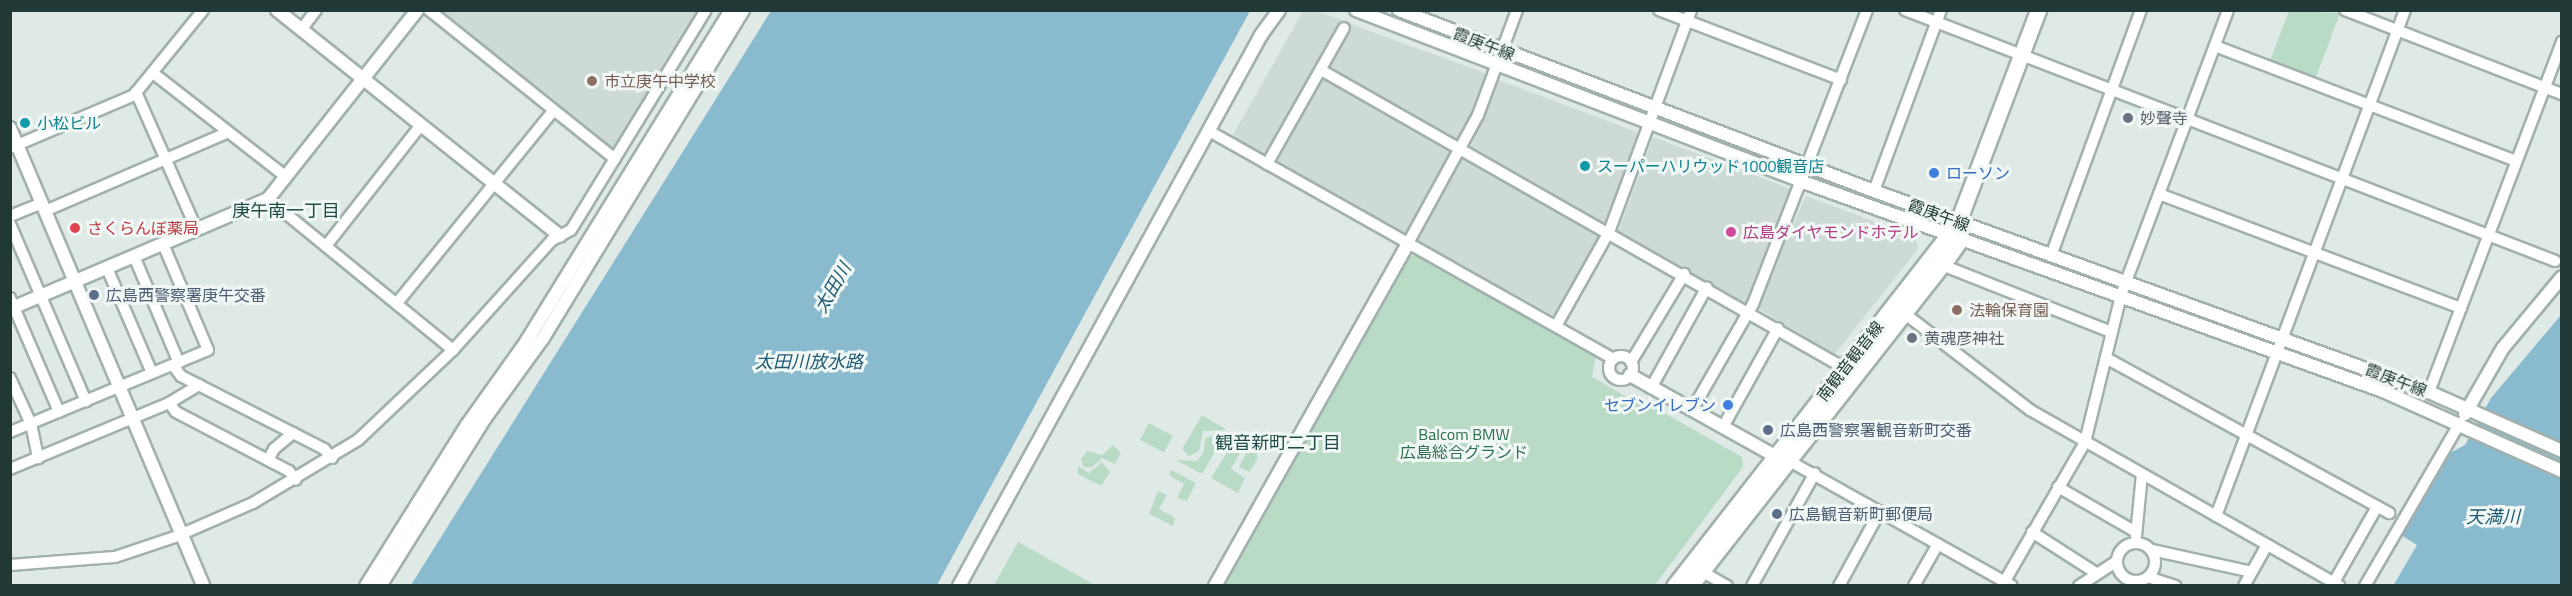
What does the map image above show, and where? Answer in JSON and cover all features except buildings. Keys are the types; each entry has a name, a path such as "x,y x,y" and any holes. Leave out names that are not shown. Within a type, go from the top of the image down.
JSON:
{"main road":[{"path":"1954,236 2038,10"},
{"name":"南観音観音線","path":"1781,458 1942,266 1954,236"},
{"name":"南観音観音線","path":"1674,585 1696,568 1846,369 1954,236"},
{"name":"南観音観音線","path":"1690,585 1696,568"}],"street":[{"path":"14,147 136,92 203,10"},
{"path":"277,10 560,236"},
{"path":"301,30 316,10"},
{"path":"59,412 12,305 41,296 268,199 417,10"},
{"path":"429,10 615,159"},
{"path":"10,565 115,556 182,535 296,480 358,440 453,350 552,240 571,230 706,10"},
{"path":"718,32 726,10"},
{"path":"366,585 466,425 526,342 731,10"},
{"path":"380,585 485,418 543,338 743,10"},
{"path":"959,585 1209,130 1279,10"},
{"path":"1356,10 1803,182 2277,351 2460,423 2562,471"},
{"name":"霞庚午線","path":"1400,10 1502,51 1874,191 2052,253 2430,392 2562,451"},
{"path":"1215,585 1461,148 1497,66 1517,10"},
{"path":"1659,10 1689,16 1841,80"},
{"path":"1692,410 1750,311 1810,166 1866,10"},
{"path":"1905,10 2555,261"},
{"path":"1874,191 1941,10"},
{"path":"2052,253 2141,10"},
{"path":"1630,375 1723,428 1815,473 2006,584 2032,532 2085,442 2121,295 2228,10"},
{"path":"2345,10 2562,94"},
{"path":"2216,516 2344,179 2405,10"},
{"path":"1556,326 1609,232 1689,16"},
{"path":"1267,164 1344,28"},
{"path":"2430,392 2562,41"},
{"path":"2215,46 2516,161"},
{"path":"1321,70 1750,311 1846,369"},
{"path":"153,73 286,177"},
{"path":"136,92 168,159 197,230"},
{"path":"397,303 554,111"},
{"path":"326,246 422,125"},
{"path":"10,128 14,147 75,281 202,584"},
{"path":"1209,130 1613,359 1623,356 1631,362"},
{"path":"10,216 43,207 168,159 228,132"},
{"path":"2159,194 2461,309"},
{"path":"268,199 453,350"},
{"path":"10,224 86,401"},
{"path":"10,432 208,350 163,244"},
{"path":"134,256 181,376 324,449 332,458"},
{"path":"1942,266 2111,332"},
{"path":"107,268 152,373"},
{"path":"1630,375 1631,362 1684,274"},
{"path":"2365,585 2503,348 2562,277"},
{"path":"1651,388 1707,287"},
{"path":"1904,313 2030,410 2333,583 2377,507"},
{"path":"1723,428 1779,328"},
{"path":"2106,358 2389,513"},
{"path":"1613,359 1609,368 1613,376 1622,379 1630,375"},
{"path":"10,378 31,424 38,458"},
{"path":"10,469 170,403 200,386"},
{"path":"170,403 176,411 289,471 296,480"},
{"path":"268,460 274,449 293,433"},
{"path":"1752,585 1815,473"},
{"path":"2079,585 2117,561 2122,548 2136,537 2142,474"},
{"path":"2058,487 2136,537 2152,550 2252,572"},
{"path":"1839,585 1880,511"},
{"path":"2032,532 2096,573"},
{"path":"1914,585 1938,544"},
{"path":"2244,585 2267,545"},
{"path":"2144,581 2155,566 2152,550"},
{"path":"2355,585 2379,560"},
{"path":"2117,561 2125,578 2176,585"},
{"path":"1696,568 1727,585"}],"shaded area":[{"name":"市立庚午中学校","path":"440,11 701,11 614,152"},
{"path":"1303,11 1316,11 1345,21 1270,155 1265,156 1232,137"},
{"path":"1350,24 1485,73 1488,77 1475,113 1462,139 1456,140 1328,70 1327,65"},
{"path":"1325,75 1453,149 1406,232 1401,233 1276,164"},
{"path":"1499,80 1637,132 1640,136 1610,223 1605,225 1470,149"},
{"path":"1653,137 1793,190 1750,303 1746,305 1618,232"},
{"path":"1467,156 1603,235 1557,317 1416,242 1462,157"},
{"path":"1806,196 1915,237 1918,249 1834,355 1756,307"}],"green space":[{"path":"2289,11 2340,13 2315,80 2269,63"},
{"name":"Balcom BMW 広島総合グランド","path":"1416,255 1596,354 1592,377 1627,397 1634,396 1742,457 1743,467 1655,585 1223,586 1407,257"},
{"path":"1202,415 1227,430 1203,431 1199,451 1189,456 1182,449"},
{"path":"1149,423 1173,436 1164,452 1140,440"},
{"path":"1215,434 1221,441 1202,474 1176,460 1197,461 1204,452 1205,439"},
{"path":"1239,434 1257,449 1257,460 1249,472 1239,467 1248,449 1234,440"},
{"path":"1113,445 1121,453 1115,464 1102,458 1092,467 1084,467 1081,459 1087,451 1102,455"},
{"path":"1231,446 1240,453 1231,469 1245,478 1238,493 1211,478"},
{"path":"1102,462 1110,472 1101,486 1078,474 1078,466 1089,473"},
{"path":"1171,470 1196,483 1187,501 1177,498 1184,484 1169,475"},
{"path":"1158,491 1167,495 1159,509 1175,518 1173,526 1149,514"},
{"path":"1018,542 1095,585 994,585"}],"water":[{"name":"太田川放水路","path":"771,11 1250,11 937,585 411,585"},
{"name":"天満川","path":"2561,315 2561,585 2393,586 2417,545 2401,535 2450,453 2465,445 2491,398"}],"place":[{"name":"市立庚午中学校","path":"592,81"},
{"name":"妙聲寺","path":"2128,118"},
{"name":"小松ビル","path":"25,123"},
{"name":"スーパーハリウッド1000観音店","path":"1585,166"},
{"name":"ローソン","path":"1934,173"},
{"name":"さくらんぼ薬局","path":"75,228"},
{"name":"広島ダイヤモンドホテル","path":"1731,232"},
{"name":"広島西警察署庚午交番","path":"94,295"},
{"name":"法輪保育園","path":"1957,310"},
{"name":"黄魂彦神社","path":"1912,338"},
{"name":"セブンイレブン","path":"1728,405"},
{"name":"広島西警察署観音新町交番","path":"1768,430"},
{"name":"広島観音新町郵便局","path":"1777,514"}],"district":[{"name":"庚午南一丁目","path":"286,211"},
{"name":"観音新町二丁目","path":"1278,443"}],"water label":[{"name":"太田川","path":"833,288"}]}
